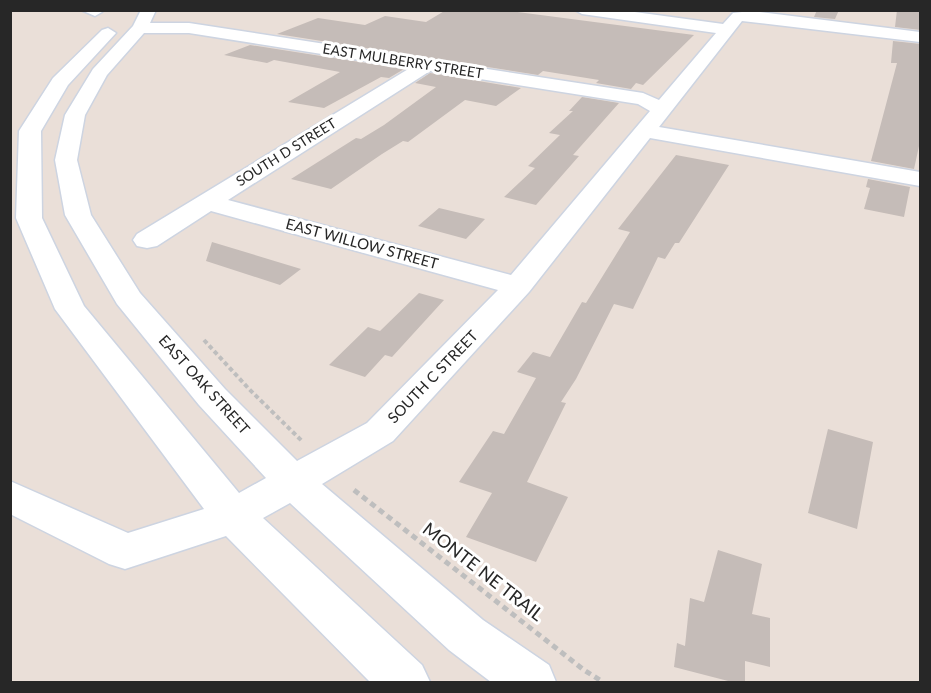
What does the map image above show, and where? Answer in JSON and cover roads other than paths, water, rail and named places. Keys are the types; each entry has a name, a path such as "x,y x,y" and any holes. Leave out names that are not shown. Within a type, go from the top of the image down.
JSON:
{"street":[{"path":"582,10 725,29"},
{"path":"781,15 921,37"},
{"name":"SOUTH C STREET","path":"10,496 125,551 178,536 233,516 380,432 518,286 725,29 738,16 781,15"},
{"path":"140,16 60,81 20,132 30,218 70,309 233,516 404,682"},
{"name":"EAST MULBERRY STREET","path":"140,16 189,28 643,99 653,121 921,179"},
{"name":"EAST OAK STREET","path":"140,16 99,73 75,115 66,160 78,215 128,298 212,397 293,482 466,635 531,682"},
{"name":"SOUTH D STREET","path":"147,240 427,65"},
{"name":"EAST WILLOW STREET","path":"205,202 518,286"}]}
